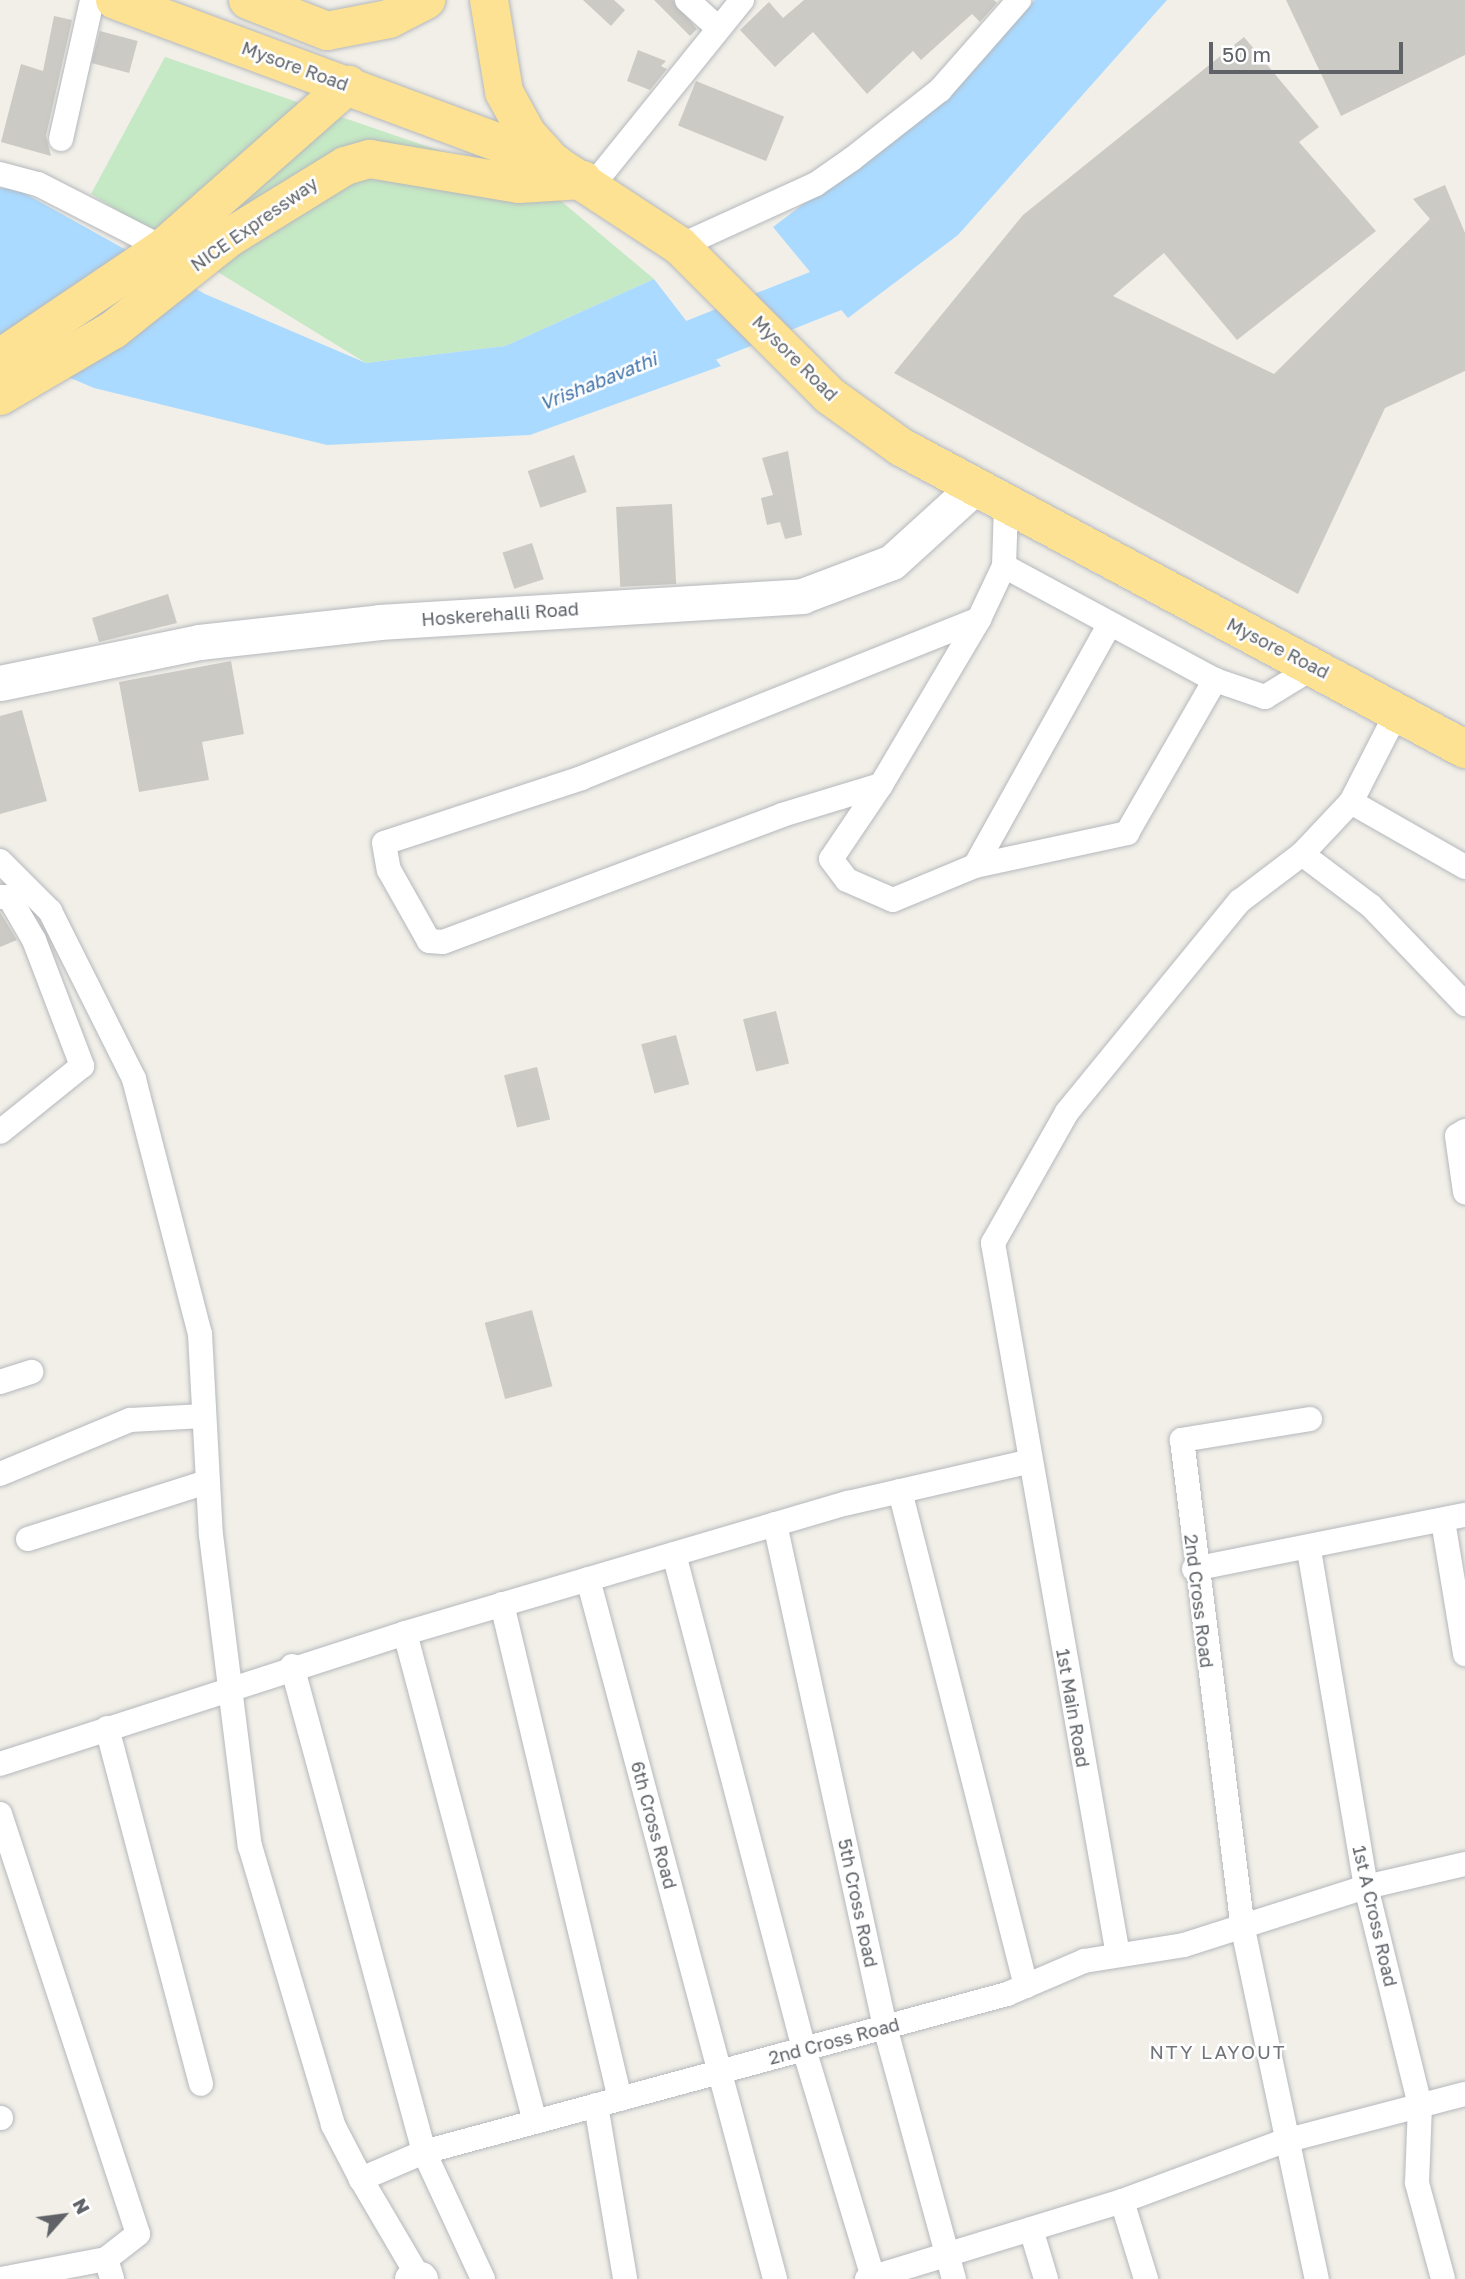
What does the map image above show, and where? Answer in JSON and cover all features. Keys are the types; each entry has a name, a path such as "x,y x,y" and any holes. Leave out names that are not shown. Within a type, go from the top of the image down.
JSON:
{"highway":[{"name":"Mysore Road","path":"115,0 348,85 576,177 680,246 823,388 971,490 1006,505 1398,710 1465,749"},
{"path":"248,0 327,31 389,19 426,0"},
{"path":"489,0 503,92 527,134 576,177"},
{"name":"NICE Expressway","path":"8,379 162,263 348,85"},
{"name":"NICE Expressway","path":"162,263 296,191 370,159 519,184 576,177"}],"street":[{"path":"61,139 93,0"},
{"path":"687,0 716,26"},
{"path":"576,177 741,0"},
{"path":"680,246 816,184 852,159 940,90 1019,0"},
{"path":"0,174 38,184 162,263"},
{"name":"Hoskerehalli Road","path":"0,683 199,642 380,622 802,596 892,562 971,490"},
{"path":"1006,505 1004,566 979,618 881,785 831,859 847,880 893,900 975,866 1128,833 1215,680"},
{"path":"1004,566 1215,680 1265,697 1314,667"},
{"path":"881,785 782,815 443,942 429,941 389,870 384,843 582,778 979,618"},
{"path":"975,866 1109,625"},
{"name":"1st Main Road","path":"1118,1955 1027,1461 993,1242 1067,1112 1240,901 1302,854 1351,802 1398,710"},
{"path":"1351,802 1465,867"},
{"path":"1302,854 1371,906 1465,1004"},
{"path":"0,861 50,911 134,1079 200,1334 208,1482 226,1688 250,1846 333,2125 419,2279"},
{"path":"0,897 9,897 34,940 82,1066 0,1132"},
{"path":"1465,1131 1457,1136 1465,1192"},
{"path":"0,1382 32,1372"},
{"path":"0,1474 130,1420 204,1416"},
{"name":"2nd Cross Road","path":"1310,1419 1182,1440 1194,1569 1243,1929 1284,2141 1317,2279"},
{"path":"0,1764 292,1666 502,1604 775,1524 1027,1461"},
{"path":"28,1539 208,1482"},
{"path":"900,1491 1026,1986"},
{"path":"1194,1569 1309,1550 1454,1518 1465,1654"},
{"name":"5th Cross Road","path":"775,1524 885,2027 954,2279"},
{"name":"1st A Cross Road","path":"1309,1550 1366,1887 1420,2105 1417,2183 1443,2279"},
{"path":"674,1554 804,2049 870,2278 1122,2202 1284,2141 1465,2094"},
{"name":"6th Cross Road","path":"588,1579 775,2279"},
{"path":"502,1604 608,2102 625,2279"},
{"path":"405,1633 535,2122"},
{"path":"292,1666 424,2152 483,2279"},
{"path":"107,1728 201,2084"},
{"path":"0,1814 138,2234 109,2269 1,2279"},
{"name":"2nd Cross Road","path":"361,2179 424,2152 885,2027 1026,1986 1118,1955 1243,1929 1366,1887 1465,1864"},
{"path":"1122,2202 1146,2279"},
{"path":"1031,2229 1046,2279"},
{"path":"412,2279 419,2279"}],"green space":[{"path":"165,57 543,186 654,279 505,346 366,363 91,194"}],"water":[{"path":"1035,0 1167,0 958,235 848,318 773,227 947,95"},
{"path":"0,188 17,189 205,294 366,363 505,346 654,279 721,366 530,435 327,445 94,388 0,348"}],"building":[{"path":"583,0 614,0 625,10 611,26"},
{"path":"654,0 673,0 697,29 690,36"},
{"path":"804,0 994,0 997,3 980,22 972,14 921,60 913,51 867,94 813,32 775,67 740,30 769,2 783,18"},
{"path":"1286,0 1465,0 1465,55 1341,116"},
{"path":"54,16 72,20 46,136 51,156 1,142 21,64 43,71"},
{"path":"100,31 138,41 129,73 91,63"},
{"path":"1244,37 1319,127 1299,142 1376,231 1237,340 1164,253 1113,296 1274,374 1430,219 1413,199 1445,185 1465,233 1465,371 1385,408 1298,594 894,373 1023,215"},
{"path":"638,50 666,61 661,66 667,69 650,90 627,81"},
{"path":"696,81 784,117 766,161 678,126"},
{"path":"788,451 802,535 785,539 780,522 767,525 761,498 773,495 762,458"},
{"path":"574,455 587,492 540,508 528,471"},
{"path":"672,504 676,584 620,587 616,507"},
{"path":"532,543 544,579 514,589 503,553"},
{"path":"168,594 177,623 99,642 92,618"},
{"path":"231,661 244,734 202,742 209,780 139,792 119,682"},
{"path":"22,710 47,801 0,814 0,716"},
{"path":"0,912 17,940 0,947"},
{"path":"776,1011 789,1063 756,1072 743,1019"},
{"path":"676,1035 689,1084 654,1094 641,1044"},
{"path":"537,1067 550,1119 517,1128 504,1075"},
{"path":"532,1310 552,1386 505,1399 485,1323"}],"waterway":[{"name":"Vrishabavathi","path":"642,363 831,288 876,251"}],"district":[{"name":"NTY LAYOUT","path":"1218,2052"}]}
